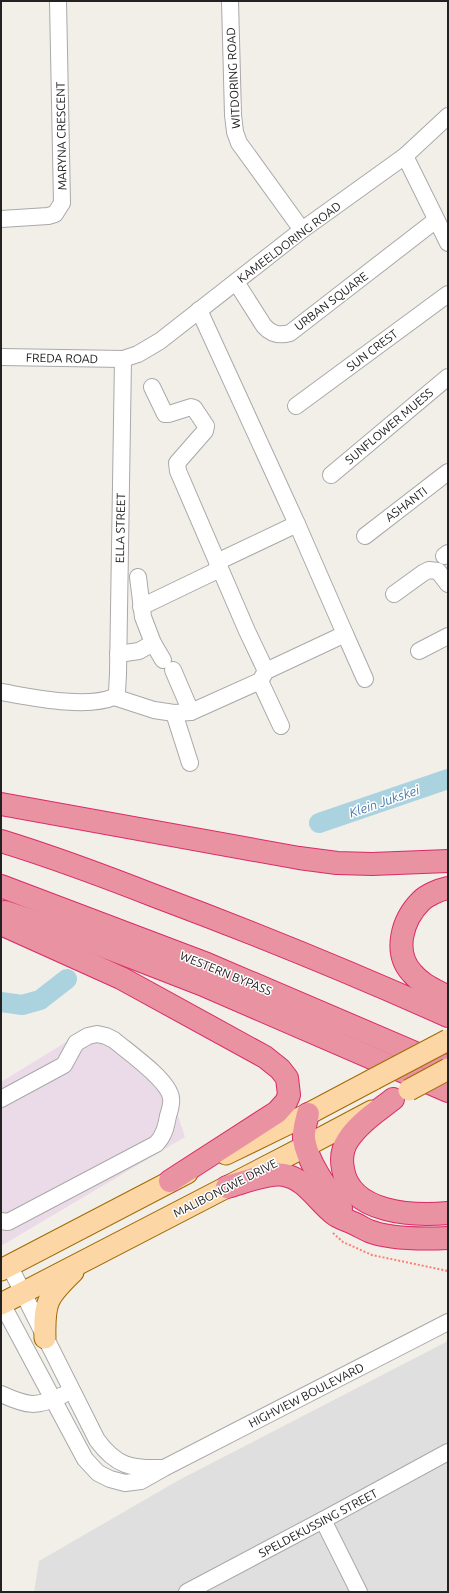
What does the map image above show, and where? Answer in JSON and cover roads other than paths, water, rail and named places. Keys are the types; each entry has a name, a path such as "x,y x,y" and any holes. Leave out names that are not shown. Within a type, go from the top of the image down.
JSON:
{"highway":[{"path":"1,804 299,858 338,863 372,864 448,861"},
{"path":"1,841 44,854 221,920 381,986 448,1016"},
{"name":"WESTERN BYPASS","path":"1,886 207,964 448,1068"},
{"path":"448,888 442,889 422,900 411,913 404,926 401,942 404,961 411,972 422,984 448,996"},
{"path":"1,910 72,934 201,984 448,1091"},
{"path":"1,924 121,978 265,1057 287,1078 289,1095 286,1102 278,1112 170,1181"},
{"path":"401,1095 364,1123 348,1141 344,1149 342,1160 344,1174 351,1188 361,1198 375,1206 410,1214 448,1213"},
{"path":"308,1114 304,1130 304,1138 308,1154 329,1192 353,1223"},
{"path":"227,1187 277,1174 284,1175 307,1187 335,1214 370,1232 382,1235 448,1238"}],"main road":[{"path":"5,1267 170,1181 308,1114 448,1040"},
{"name":"MALIBONGWE DRIVE","path":"1,1303 306,1146 448,1068"},
{"path":"44,1338 44,1315 48,1299 60,1284 85,1261"}],"street":[{"name":"MARYNA CRESCENT","path":"1,219 48,216 55,214 61,206 58,1"},
{"name":"WITDORING ROAD","path":"230,1 233,115 235,132 240,143 302,230"},
{"name":"KAMEELDORING ROAD","path":"123,359 138,354 160,341 302,230 405,156 448,116"},
{"path":"405,156 447,240"},
{"name":"URBAN SQUARE","path":"236,282 268,332 284,335 290,332 436,220"},
{"name":"SUN CREST","path":"296,406 448,294"},
{"path":"199,310 365,679"},
{"name":"FREDA ROAD","path":"1,356 123,359"},
{"name":"ELLA STREET","path":"114,697 117,692 123,359"},
{"name":"SUNFLOWER MUESS","path":"330,475 448,377"},
{"path":"152,387 165,414 191,407 194,408 206,426 205,431 177,463 177,467 247,632 281,726"},
{"name":"ASHANTI","path":"365,536 448,472"},
{"path":"141,607 296,524"},
{"path":"394,594 429,570 438,571 448,584"},
{"path":"138,577 142,617 153,643 168,665 191,712"},
{"path":"1,692 39,698 81,702 105,701 114,697 154,710 174,713 191,712 345,634"},
{"path":"419,650 448,636"},
{"path":"118,654 139,651 153,643"},
{"path":"174,713 190,764"},
{"path":"1,1099 64,1065 76,1043 88,1036 97,1034 114,1040 165,1084 171,1097 171,1104 163,1135 156,1144 3,1223"},
{"name":"HIGHVIEW BOULEVARD","path":"5,1267 22,1293 97,1440 107,1453 121,1463 140,1468 164,1468"},
{"name":"HIGHVIEW BOULEVARD","path":"1,1303 85,1459 98,1473 110,1479 126,1483 141,1481 448,1322"},
{"path":"1,1394 28,1404 37,1404 54,1400 72,1391"},
{"name":"SPELDEKUSSING STREET","path":"186,1592 448,1452"},
{"path":"323,1520 359,1592"}],"waterway":[{"name":"Klein Jukskei","path":"319,823 448,779"},
{"name":"Klein Jukskei","path":"1,1002 22,1005 40,1000 67,979"}]}
